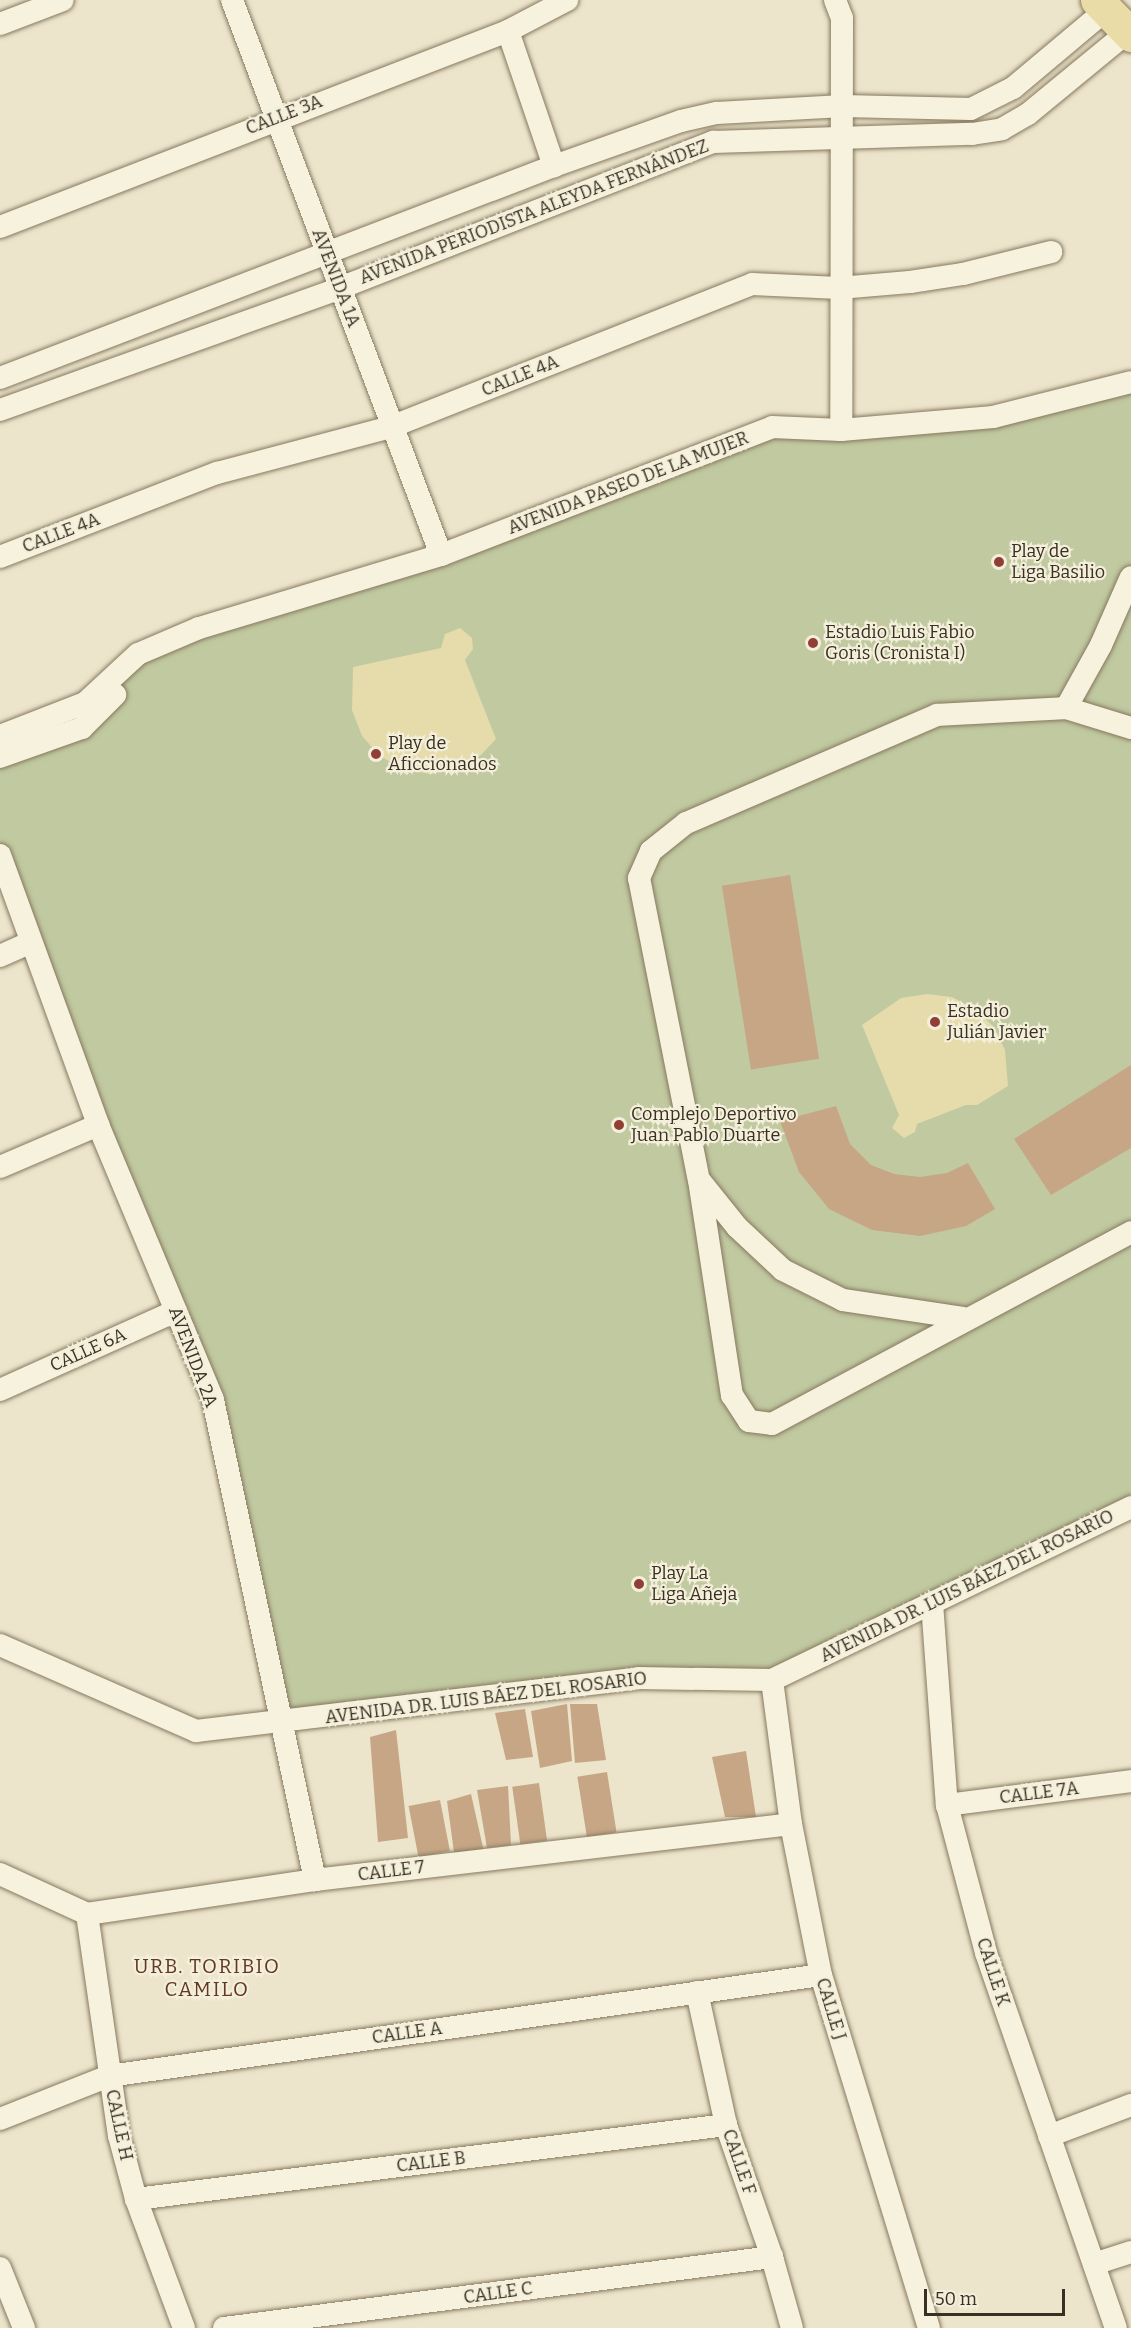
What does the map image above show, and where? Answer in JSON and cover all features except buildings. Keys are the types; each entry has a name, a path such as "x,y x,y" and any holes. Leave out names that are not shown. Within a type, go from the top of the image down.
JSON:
{"street":[{"path":"0,24 63,0"},
{"name":"AVENIDA 1A","path":"232,0 441,555"},
{"name":"CALLE 3A","path":"0,227 508,31 567,0"},
{"path":"835,0 842,18 843,106 840,137 839,288 841,430"},
{"name":"AVENIDA PERIODISTA ALEYDA FERNÁNDEZ","path":"0,378 327,255 554,166 709,115 843,106 971,109 1013,88 1115,19"},
{"name":"AVENIDA PERIODISTA ALEYDA FERNÁNDEZ","path":"0,410 340,288 713,142 1002,129 1028,114 1115,19"},
{"path":"508,31 554,166"},
{"name":"CALLE 4A","path":"0,557 217,473 391,427 752,284 839,288 963,274 1051,252"},
{"name":"AVENIDA PASEO DE LA MUJER","path":"0,736 85,704 138,654 199,628 441,555 772,427 841,430 993,417 1131,382"},
{"path":"1066,708 1101,645 1131,577"},
{"path":"0,757 82,728 112,699 138,654"},
{"path":"1131,728 1066,708 937,715 686,824 651,851 639,878 699,1180 732,1395 749,1420 772,1424 963,1318 1131,1232"},
{"name":"AVENIDA 2A","path":"0,855 98,1125 213,1400 315,1880"},
{"path":"0,956 31,942"},
{"path":"0,1167 98,1125"},
{"path":"699,1180 737,1227 783,1270 843,1300 963,1318"},
{"name":"CALLE 6A","path":"0,1390 176,1311"},
{"name":"AVENIDA DR. LUIS BÁEZ DEL ROSARIO","path":"0,1645 196,1731 638,1678 772,1680 1131,1507"},
{"name":"CALLE K","path":"932,1603 947,1804 986,1953 1116,2328"},
{"name":"CALLE J","path":"772,1680 791,1824 821,1975 929,2328"},
{"name":"CALLE 7A","path":"947,1804 1131,1781"},
{"name":"CALLE 7","path":"87,1914 315,1880 791,1824"},
{"path":"0,1874 87,1914"},
{"name":"CALLE H","path":"87,1914 118,2136 136,2199 184,2328"},
{"name":"CALLE A","path":"0,2119 109,2076 821,1975"},
{"name":"CALLE F","path":"697,1992 726,2125 772,2257 792,2328"},
{"path":"1049,2136 1131,2105"},
{"name":"CALLE B","path":"136,2199 726,2125"},
{"path":"1094,2264 1131,2252"},
{"name":"CALLE C","path":"224,2328 329,2322 772,2257"},
{"path":"0,2268 24,2328"}],"green space":[{"name":"Complejo Deportivo Juan Pablo Duarte","path":"1131,381 1131,1506 772,1680 638,1678 281,1722 213,1400 0,850 0,736 85,703 138,654 772,427 993,417"}],"sand":[{"path":"460,628 472,638 473,649 465,660 496,739 481,755 458,769 431,774 404,770 380,756 362,736 352,710 353,667 441,648 445,634"},
{"path":"927,994 952,997 975,1009 994,1027 1005,1050 1008,1086 977,1105 966,1105 917,1124 915,1132 904,1138 892,1128 899,1115 862,1025 901,998"}],"place":[{"name":"Play de Liga Basilio","path":"999,562"},
{"name":"Estadio Luis Fabio Goris (Cronista I)","path":"813,643"},
{"name":"Play de Aficcionados","path":"376,754"},
{"name":"Estadio Julián Javier","path":"935,1022"},
{"name":"Complejo Deportivo Juan Pablo Duarte","path":"619,1125"},
{"name":"Play La Liga Añeja","path":"639,1584"}],"district":[{"name":"URB. TORIBIO CAMILO","path":"207,1978"}]}
